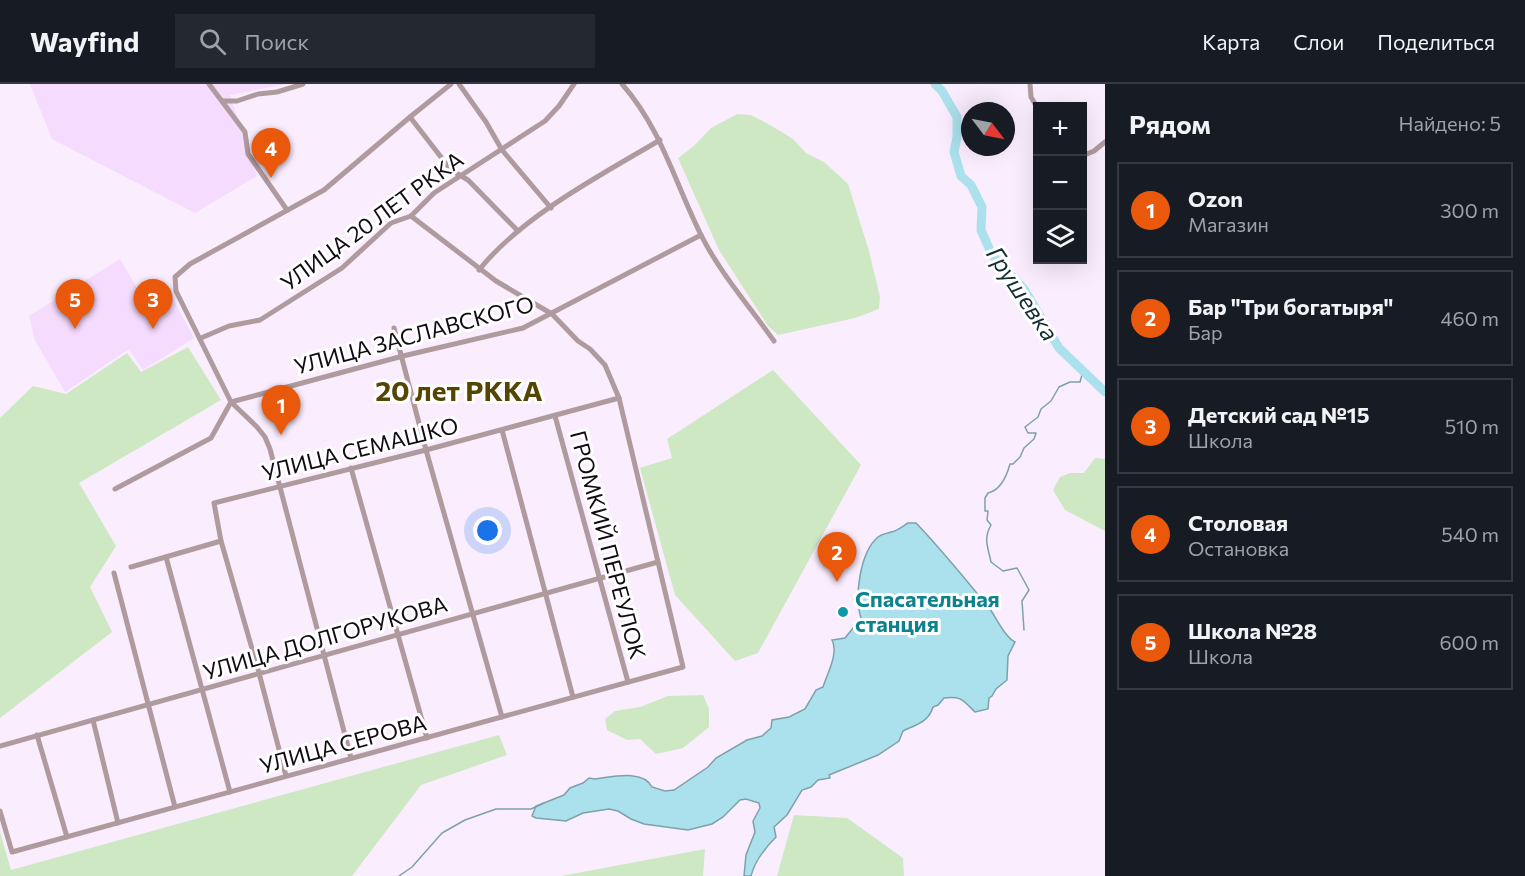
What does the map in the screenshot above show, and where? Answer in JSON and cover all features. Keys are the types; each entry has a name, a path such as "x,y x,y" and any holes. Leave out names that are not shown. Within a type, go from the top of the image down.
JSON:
{"street":[{"path":"209,84 245,132 248,154 287,210"},
{"path":"223,100 237,101 303,84"},
{"path":"351,758 265,437 231,402 176,291 175,277 190,264 324,190 451,84"},
{"path":"459,84 486,122 502,150 551,208"},
{"name":"УЛИЦА 20 ЛЕТ РККА","path":"201,338 229,326 260,320 342,268 391,223 411,216 434,193 545,121 574,84"},
{"path":"622,84 638,102 660,140 701,235 718,264 774,341"},
{"path":"1030,84 1034,102"},
{"path":"410,117 452,170 468,180 519,231"},
{"path":"479,270 495,249 551,208 586,184 660,140"},
{"path":"1087,154 1105,142"},
{"path":"411,216 479,270 552,314 605,365 620,398 658,562"},
{"name":"УЛИЦА ЗАСЛАВСКОГО","path":"231,402 403,356 523,328 701,235"},
{"path":"394,328 426,450 502,717"},
{"name":"УЛИЦА СЕМАШКО","path":"221,541 214,503 620,398"},
{"path":"115,489 211,438 231,402"},
{"name":"ГРОМКИЙ ПЕРЕУЛОК","path":"555,416 628,682"},
{"path":"502,430 573,697"},
{"path":"351,468 427,738"},
{"path":"131,567 221,541 286,776"},
{"path":"166,557 230,792"},
{"name":"УЛИЦА ДОЛГОРУКОВА","path":"0,746 658,562"},
{"name":"УЛИЦА СЕРОВА","path":"0,811 12,852 683,667 658,562"},
{"path":"114,573 175,807"},
{"path":"93,720 118,823"},
{"path":"37,735 67,837"}],"shaded area":[{"path":"30,84 287,84 230,95 257,176 195,213 52,139"},
{"path":"120,259 145,302 168,290 194,338 143,370 129,349 65,392 35,340 29,316"}],"green space":[{"path":"737,114 751,115 793,139 806,153 824,162 848,184 869,251 880,297 879,309 855,318 778,335 768,326 719,250 678,158 694,146 711,128"},
{"path":"188,347 221,400 79,483 116,546 90,587 112,632 0,718 0,418 33,386 66,394 127,353 141,372"},
{"path":"773,370 861,465 758,653 735,661 675,595 640,468 672,458 667,439"},
{"path":"1095,458 1105,459 1105,531 1065,510 1053,490 1060,477 1070,473 1084,473"},
{"path":"703,695 709,709 709,727 683,748 656,754 640,739 627,740 607,730 605,719 615,711 640,707 668,696"},
{"path":"499,735 507,755 421,785 352,876 0,876 0,832 11,870"},
{"path":"794,815 847,818 903,858 904,876 777,876"},
{"path":"705,849 703,876 561,876"}],"water":[{"path":"908,523 916,523 935,544 1015,642 1008,656 1007,680 989,698 988,709 975,712 961,699 944,698 933,707 925,720 903,731 899,741 878,755 829,775 830,778 818,780 811,787 802,790 787,815 774,827 776,837 761,855 751,876 744,876 746,855 755,832 753,821 760,808 759,803 746,799 740,800 723,817 712,824 688,830 644,824 609,809 583,813 566,821 532,816 536,806 564,795 570,788 589,778 634,776 648,781 652,787 665,791 674,790 708,767 716,758 747,740 762,736 771,728 772,720 789,717 805,709 816,690 823,687 833,657 832,640 845,638 861,618 858,599 860,575 867,553 878,537"}],"waterway":[{"name":"Грушевка","path":"935,84 942,91 957,117 954,152 961,176 971,185 982,207 981,230 992,255 1024,289 1059,348 1105,392"},
{"path":"1024,630 1022,601 1029,590 1017,568 1003,571 991,562 987,539 991,525 987,520 988,511 985,511 985,498 988,493 1000,485 1010,464 1020,457 1024,448 1034,439 1036,433 1028,433 1025,427 1038,417 1041,409 1051,401 1059,387 1070,382 1080,382 1083,371"},
{"path":"399,876 412,867 442,833 465,820 496,809 531,809 544,803"}],"place":[{"name":"Столовая","path":"271,178"},
{"name":"Школа №28","path":"75,329"},
{"name":"Детский сад №15","path":"153,329"},
{"name":"Ozon","path":"281,435"},
{"name":"Бар \"Три богатыря\"","path":"837,582"},
{"name":"Спасательная станция","path":"843,612"}],"district":[{"name":"20 лет РККА","path":"459,391"}]}
